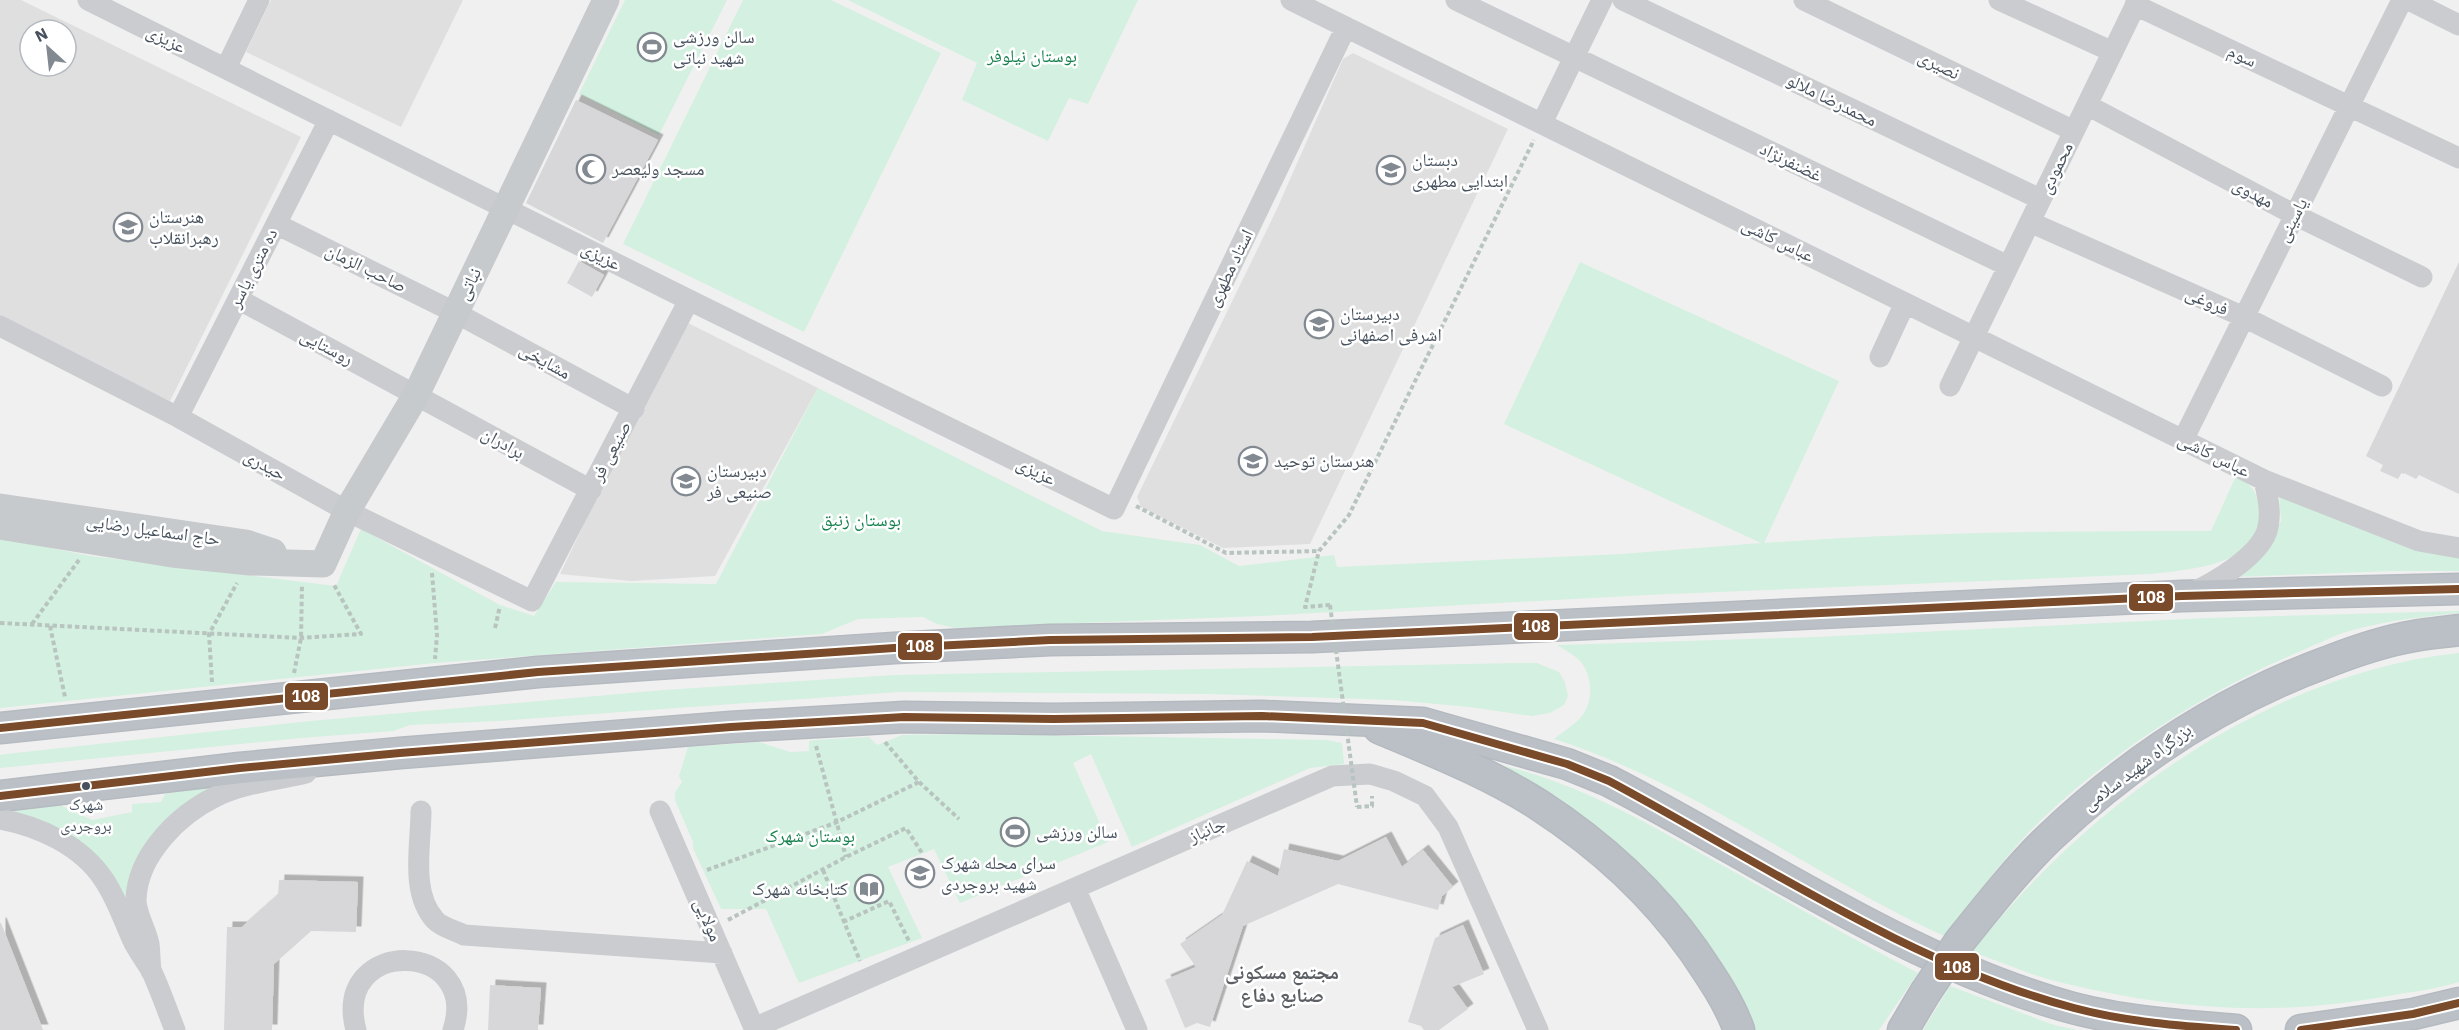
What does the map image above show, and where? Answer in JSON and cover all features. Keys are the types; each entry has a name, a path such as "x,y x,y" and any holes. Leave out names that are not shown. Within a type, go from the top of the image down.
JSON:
{"highway":[{"path":"0,728 538,672 871,650 1050,640 1312,637 2182,596 2459,589"},
{"name":"بزرگراه شهید سلامی","path":"1903,1030 1960,941 1994,899 2049,838 2127,772 2196,723 2287,676 2364,648 2414,636 2459,630"},
{"path":"0,796 240,768 400,753 731,727 904,717 1263,716 1423,723 1567,764 1609,781 1916,949 1971,973 2053,1003 2109,1016 2171,1025 2236,1030"},
{"path":"1360,719 1471,768 1539,805 1618,864 1681,933 1714,980 1739,1030"},
{"path":"2301,1030 2413,1014 2459,1003"}],"main road":[{"name":"نباتی","path":"309,569 347,511 416,395 606,0"},
{"name":"حاج اسماعیل رضایی","path":"0,507 246,543 309,569"},
{"name":"حاج اسماعیل رضایی","path":"0,526 92,543 309,569"}],"street":[{"name":"عزیزی","path":"88,0 688,300 1117,503"},
{"path":"226,68 259,0"},
{"name":"عباس کاشی","path":"1291,0 2264,480 2419,541 2459,548"},
{"name":"غضنفرنژاد","path":"1456,0 2008,266"},
{"path":"1542,123 1602,0"},
{"name":"محمدرضا ملالو","path":"1623,0 2040,199"},
{"name":"نصیری","path":"1804,0 2074,131"},
{"path":"1999,0 2113,52"},
{"name":"یاسینی","path":"2183,440 2402,0"},
{"path":"2409,0 2459,25"},
{"name":"محمودی","path":"1950,386 2137,3"},
{"name":"سوم","path":"2137,3 2459,158"},
{"name":"استاد مطهری","path":"1117,503 1346,27"},
{"name":"مهدوی","path":"2087,105 2295,215 2422,278"},
{"name":"ده متری یاسر","path":"178,417 329,120"},
{"name":"فروغی","path":"2030,222 2244,317 2382,386"},
{"name":"صاحب الزمان","path":"276,224 456,312"},
{"name":"روستایی","path":"238,299 416,395"},
{"name":"صنیعی فر","path":"532,601 688,300"},
{"path":"1880,357 1905,303"},
{"name":"مشایخی","path":"456,312 633,410"},
{"name":"حیدری","path":"0,326 178,417 347,511 532,601"},
{"name":"برادران","path":"416,395 591,490"},
{"path":"2182,596 2210,585 2246,558 2261,542 2266,534 2269,521 2269,501 2264,480"},
{"path":"151,971 149,944 136,903 138,884 155,849 168,832 186,816 218,795 241,788 400,753"},
{"name":"جانباز","path":"755,1029 1332,776 1370,774 1394,781 1425,796 1448,826 1531,1028"},
{"path":"421,811 420,885 424,903 436,922 464,935 722,953"},
{"name":"مولايی","path":"660,811 755,1029"},
{"path":"0,819 29,826 54,837 82,855 94,866 105,881 136,948 151,971 175,1030"},
{"path":"1075,888 1137,1030"},
{"path":"356,1030 352,1012 355,996 362,981 381,965 406,959 422,962 438,970 450,984 456,1000 457,1018 453,1030"}],"path":[{"path":"1372,806 1357,807 1329,605 1305,607 1318,551 1348,515 1542,123"},
{"path":"1117,503 1226,553 1318,551"},
{"path":"32,625 92,543"},
{"path":"212,686 209,634 250,561"},
{"path":"0,623 301,638 361,634 309,569"},
{"path":"294,676 309,569"},
{"path":"432,570 437,634 435,663"},
{"path":"495,628 500,605"},
{"path":"50,626 66,700"},
{"path":"814,740 846,857"},
{"path":"885,742 919,783 958,819"},
{"path":"689,877 835,823 919,783"},
{"path":"712,929 846,857 906,828 922,853"},
{"path":"823,870 867,979"},
{"path":"843,922 889,901 916,957"}],"shaded area":[{"name":"هنرستان رهبرانقلاب","path":"0,0 21,0 58,18 18,18 18,78 78,78 78,28 301,137 170,401 0,318"},
{"path":"271,0 463,0 401,127 246,52"},
{"path":"1353,53 1508,129 1310,544 1223,548 1141,507 1137,497 1276,211 1343,59"},
{"name":"دبیرستان صنیعی فر","path":"682,320 818,388 715,576 631,581 560,574"}],"green space":[{"name":"سالن ورزشی شهید نباتی","path":"625,0 727,0 659,135 579,94"},
{"path":"743,0 831,0 941,53 804,332 623,244"},
{"name":"بوستان نیلوفر","path":"848,0 1138,0 1088,104 1069,98 1048,141 962,100 977,63"},
{"name":"بوستان زنبق","path":"1580,262 1839,381 1764,543 1932,534 2211,531 2236,476 2250,486 2258,500 2257,530 2248,544 2236,554 2220,562 2203,567 2151,574 1647,595 1261,616 955,628 937,624 923,617 858,619 822,634 435,663 0,708 0,538 91,556 336,586 361,529 500,605 534,616 556,582 716,584 818,388 1102,531 1200,545 1239,566 1334,555 1337,567 1621,554 1761,543 1504,424"},
{"path":"2279,493 2459,556 2459,571 2234,577 2271,543 2281,521"},
{"path":"2459,611 2459,613 2386,622 2338,635 2265,667 2157,728 2090,777 2030,831 1944,936 1895,912 1655,780 1554,739 1580,718 1590,696 1589,679 1582,664 1575,656 1557,645 1815,637 2208,618"},
{"path":"2459,653 2459,982 2345,1003 2304,1007 2224,1008 2145,999 2063,983 1972,952 2018,897 2070,846 2127,798 2187,754 2252,717 2319,687 2388,666"},
{"path":"1537,663 1559,672 1565,682 1568,696 1564,705 1550,713 1532,716 1393,700 1206,694 899,692 498,721 410,725 393,731 0,768 0,755 15,753 310,721 664,690 894,675"},
{"name":"بوستان شهرک","path":"975,734 1326,740 1342,743 1344,764 1310,768 1132,847 1091,754 1073,763 1108,842 960,903 934,849 888,867 922,938 799,983 766,909 721,909 693,848 693,842 675,800 675,793 682,782 679,776 688,747 759,742 790,752 809,751 809,741 814,740 869,737 877,745 902,735"},
{"path":"1476,760 1540,776 1631,815 1918,973 1879,1030 1747,1030 1714,964"},
{"path":"242,781 205,796 129,903 110,878 0,808 60,805 92,820 132,812 132,804 161,802 165,794"},
{"path":"1950,986 2054,1025 2077,1030 1923,1030"}],"building":[{"name":"مسجد ولیعصر","path":"576,100 658,140 603,243 526,203"},
{"path":"579,261 604,275 592,297 567,283"},
{"path":"2459,262 2459,494 2419,475 2416,479 2402,472 2398,479 2380,471 2383,465 2366,456"},
{"path":"1386,837 1402,867 1423,850 1453,887 1442,896 1438,910 1338,884 1243,926 1210,1027 1197,1023 1185,1028 1165,980 1196,967 1180,944 1222,915 1247,861 1278,876 1284,849 1338,861"},
{"path":"279,880 358,882 356,932 311,931 274,964 272,1030 224,1030 227,927 242,927 278,895"},
{"path":"1,923 43,1030 0,1030"},
{"path":"1463,925 1484,974 1452,987 1468,1009 1439,1030 1424,1030 1421,1026 1408,1022 1435,938"},
{"path":"490,985 541,988 538,1030 488,1030"}],"transit line":[{"name":"108","path":"0,728 538,672 894,648 1050,640 1312,637 2182,596 2459,589"},
{"name":"108","path":"0,796 240,768 400,753 731,727 904,717 1054,719 1262,716 1423,723 1567,764 1609,781 1894,938 1953,966 2013,989 2074,1008 2114,1017 2236,1030"},
{"name":"108","path":"2301,1030 2413,1014 2459,1003"}],"place":[{"name":"سالن ورزشی شهید نباتی","path":"652,47"},
{"name":"مسجد ولیعصر","path":"591,169"},
{"name":"دبستان ابتدایی مطهری","path":"1391,170"},
{"name":"هنرستان رهبرانقلاب","path":"128,227"},
{"name":"دبیرستان اشرفی اصفهانی","path":"1319,324"},
{"name":"هنرستان توحید","path":"1253,461"},
{"name":"دبیرستان صنیعی فر","path":"686,481"},
{"name":"شهرک بروجردی","path":"86,786"},
{"name":"سالن ورزشی","path":"1015,832"},
{"name":"سرای محله شهرک شهید بروجردی","path":"920,873"},
{"name":"کتابخانه شهرک","path":"869,889"}],"district":[{"name":"مجتمع مسکونی صنایع دفاع","path":"1282,984"}]}
